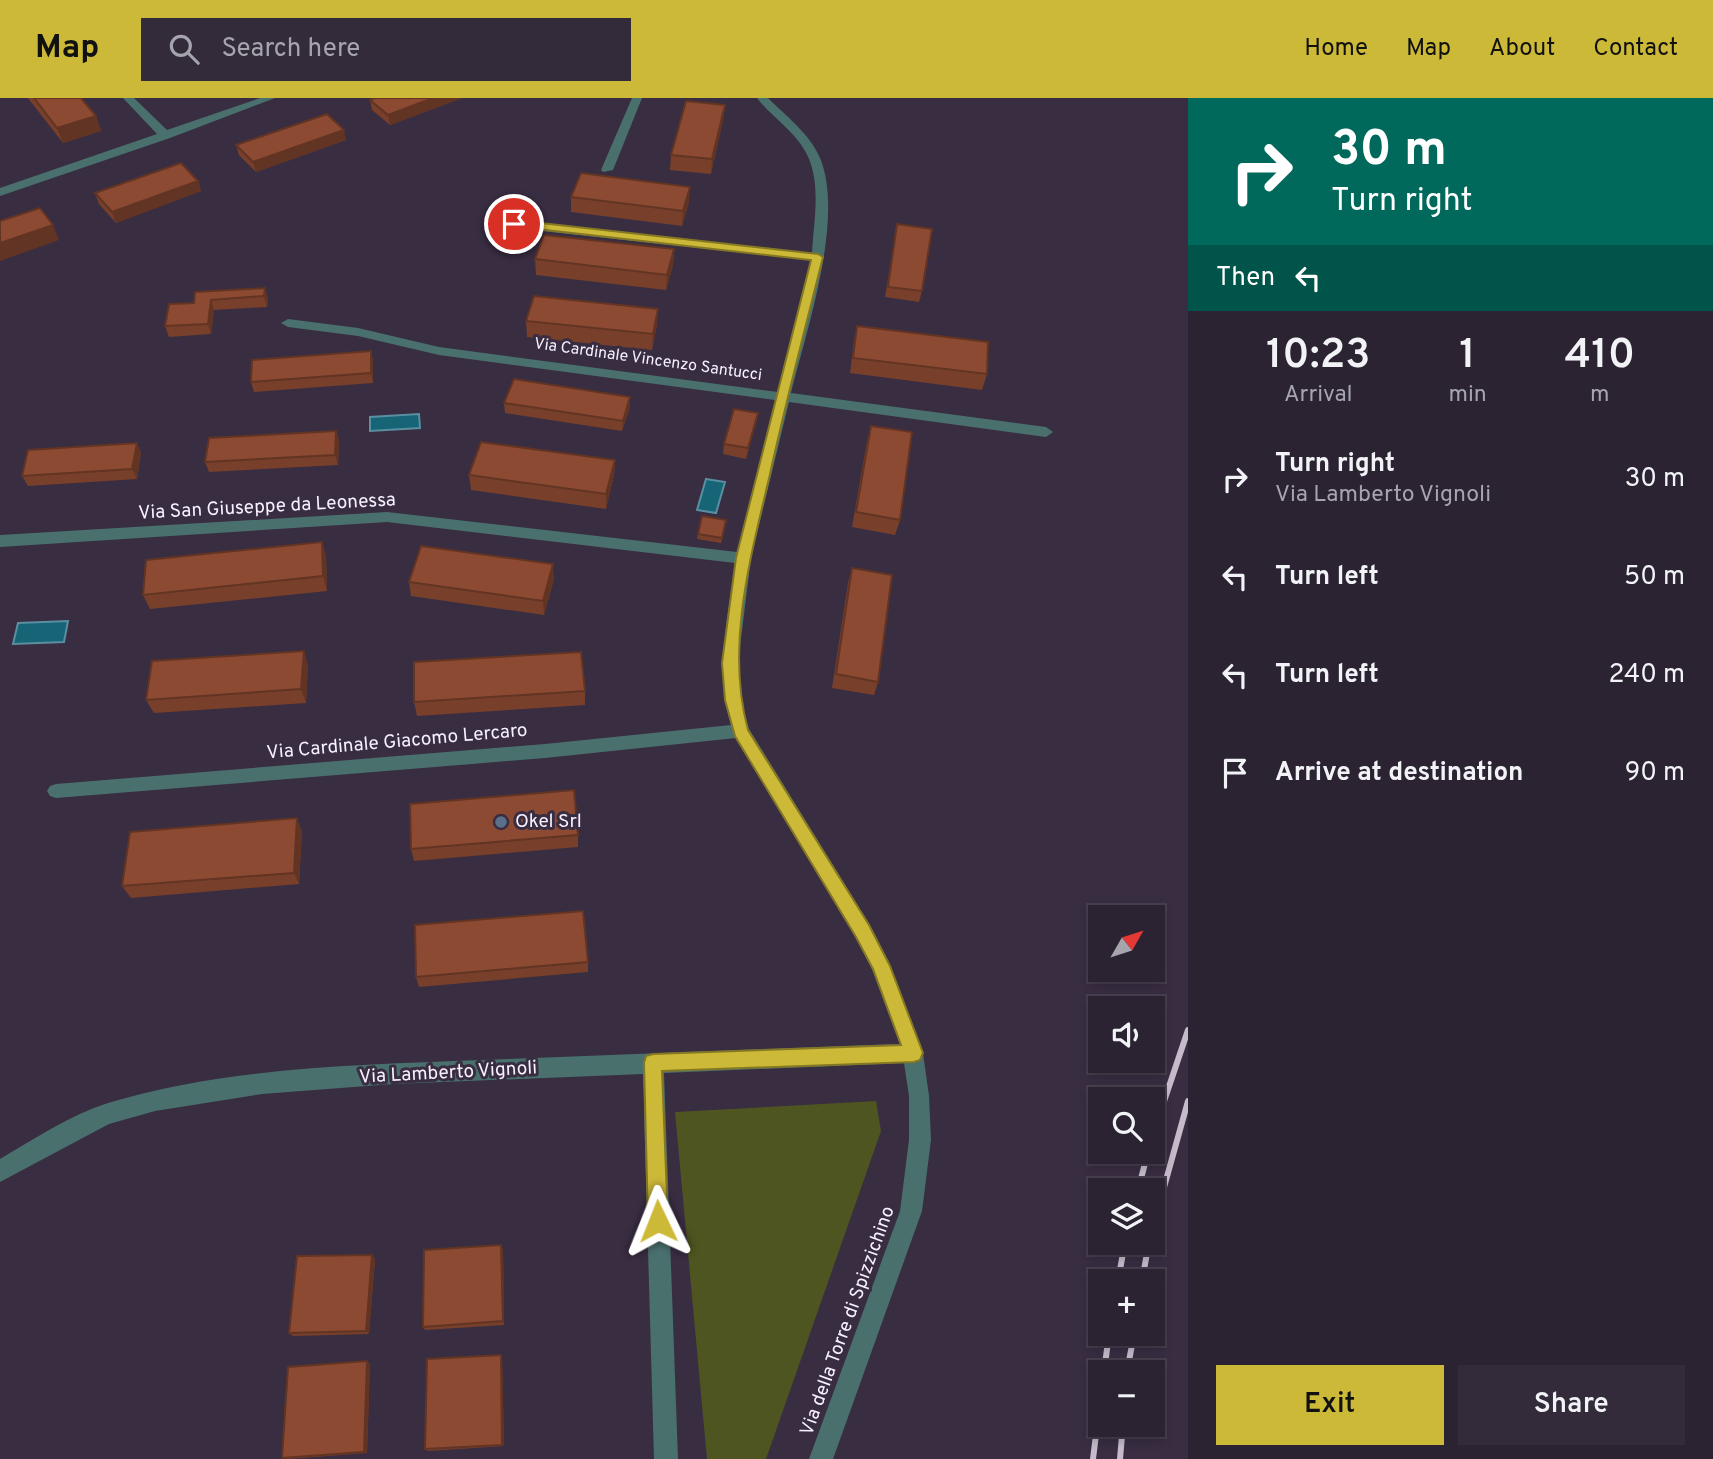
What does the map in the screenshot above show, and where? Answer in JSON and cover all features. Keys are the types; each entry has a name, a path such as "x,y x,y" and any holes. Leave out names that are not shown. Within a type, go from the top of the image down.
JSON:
{"street":[{"path":"128,98 166,136"},
{"path":"0,192 270,98"},
{"path":"607,170 637,98"},
{"name":"Via della Torre di Spizzichino","path":"762,98 793,128 815,159 822,191 818,257 781,395 743,558 730,663 732,700 741,731 863,931 881,966 914,1053 920,1140 911,1211 821,1459"},
{"path":"514,224 818,257"},
{"name":"Via Cardinale Vincenzo Santucci","path":"288,323 358,332 439,351 1046,432"},
{"name":"Via San Giuseppe da Leonessa","path":"0,541 387,517 743,558"},
{"name":"Via Cardinale Giacomo Lercaro","path":"56,791 545,751 741,731"},
{"name":"Via Lamberto Vignoli","path":"0,1171 53,1140 106,1114 206,1091 393,1074 914,1053"},
{"path":"653,1063 667,1459"}],"green space":[{"path":"876,1101 881,1131 766,1459 707,1459 675,1112"}],"water":[{"path":"419,414 420,428 370,431 370,417"},
{"path":"706,479 725,482 716,513 697,510"},
{"path":"68,621 64,642 13,644 18,623"}],"building":[{"path":"34,98 81,98 96,116 57,128"},
{"path":"433,98 388,115 370,100"},
{"path":"686,101 725,105 712,159 671,155"},
{"path":"327,114 344,130 253,162 236,145"},
{"path":"181,163 198,181 112,212 95,193"},
{"path":"581,173 690,187 683,211 571,197"},
{"path":"40,208 53,225 0,243 0,221"},
{"path":"897,224 932,229 922,291 888,287"},
{"path":"544,235 674,249 667,275 535,259"},
{"path":"265,288 264,296 211,300 208,324 165,326 169,304 194,303 195,292"},
{"path":"534,296 658,309 653,334 526,321"},
{"path":"857,326 988,342 987,374 853,358"},
{"path":"371,351 371,373 251,382 252,360"},
{"path":"514,379 630,397 623,421 504,403"},
{"path":"734,409 758,413 748,448 724,444"},
{"path":"871,426 912,432 900,520 856,512"},
{"path":"336,431 335,455 205,462 209,438"},
{"path":"481,442 615,460 606,494 469,475"},
{"path":"137,443 132,469 22,476 28,450"},
{"path":"702,516 726,520 722,538 698,534"},
{"path":"322,542 323,576 143,595 146,560"},
{"path":"421,546 553,564 543,601 409,582"},
{"path":"852,568 892,575 878,682 836,674"},
{"path":"304,651 301,689 146,700 152,661"},
{"path":"581,652 585,691 414,702 414,662"},
{"path":"574,790 578,835 411,849 410,804"},
{"path":"297,818 294,873 122,886 130,832"},
{"path":"583,911 588,962 416,977 415,925"},
{"path":"501,1245 503,1321 423,1327 424,1250"},
{"path":"372,1255 366,1331 289,1333 297,1256"},
{"path":"501,1355 502,1445 425,1449 427,1359"},
{"path":"367,1361 364,1452 282,1458 288,1367"}],"railway":[{"path":"1165,1098 1188,1030"},
{"path":"1165,1184 1188,1101"},
{"path":"1141,1178 1145,1164"},
{"path":"1120,1269 1123,1255"},
{"path":"1144,1269 1147,1255"},
{"path":"1106,1360 1107,1346"},
{"path":"1129,1360 1132,1346"},
{"path":"1093,1459 1096,1437"},
{"path":"1120,1459 1122,1437"}],"place":[{"name":"Okel Srl","path":"501,822"}],"route":[{"path":"514,224 818,257 781,395 743,558 730,663 732,700 741,731 863,931 881,966 914,1053 653,1063 658,1221"}]}
